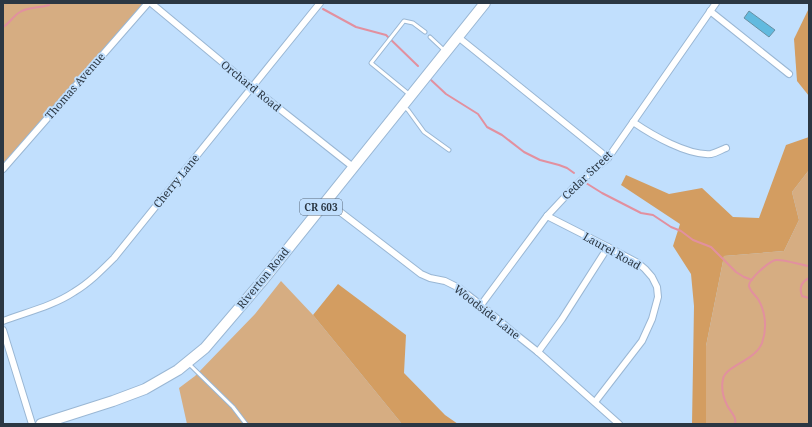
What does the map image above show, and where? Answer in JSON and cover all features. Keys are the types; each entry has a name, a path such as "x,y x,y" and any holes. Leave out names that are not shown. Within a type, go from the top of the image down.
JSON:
{"main road":[{"name":"CR 603","path":"446,52 485,3"},
{"name":"Riverton Road","path":"41,424 113,402 145,389 178,370 209,343 262,280 446,52"}],"street":[{"name":"Orchard Road","path":"149,3 353,167"},
{"name":"Thomas Avenue","path":"3,169 149,3"},
{"name":"Cherry Lane","path":"3,320 54,304 74,293 93,278 114,258 320,3"},
{"name":"Cedar Street","path":"481,305 547,216 576,185 608,158 716,3"},
{"path":"710,11 789,74"},
{"path":"458,37 608,158"},
{"path":"633,122 644,130 672,144 696,153 712,154 726,148"},
{"name":"Woodside Lane","path":"326,201 421,274 447,282 459,288 538,352 619,424"},
{"name":"Laurel Road","path":"547,216 638,263 652,277 657,287 658,297 652,319 642,341 595,402"},
{"path":"538,352 562,319 608,247"},
{"path":"3,330 32,424"}],"lane":[{"path":"411,96 371,63 404,21 413,22 425,32"},
{"path":"430,37 446,52"},
{"path":"403,106 408,110 424,132 449,150"},
{"path":"187,363 234,408 246,424"}],"shaded area":[{"path":"3,3 148,3 3,169"},
{"path":"809,8 809,96 797,81 794,39"},
{"path":"809,137 809,170 792,192 799,220 784,251 724,256 706,346 706,424 692,424 694,306 691,274 673,246 680,224 621,185 626,175 669,194 702,188 733,217 759,218 786,145"},
{"path":"809,170 809,424 706,424 706,346 724,256 784,251 799,220 792,192"},
{"path":"281,281 313,315 402,424 187,424 179,388 195,376 255,314"},
{"path":"338,284 406,335 404,373 445,415 458,424 402,424 313,315"}],"building":[{"path":"749,11 775,30 769,37 744,18"}],"waterway":[{"path":"3,27 23,10 49,5"},
{"path":"323,9 356,27 386,35 418,66"},
{"path":"431,80 446,94 478,114 487,127 502,135 524,152 540,160 567,168 574,173"},
{"path":"586,183 641,213 653,215 671,227 681,231 693,240 711,247 736,272 752,280"},
{"path":"735,424 734,416 723,396 723,379 729,370 747,359 758,349 762,343 765,332 763,309 758,299 750,290 750,283 760,271 776,260 783,260 809,266"},
{"path":"809,278 802,283 801,286 802,296 809,298"}]}
